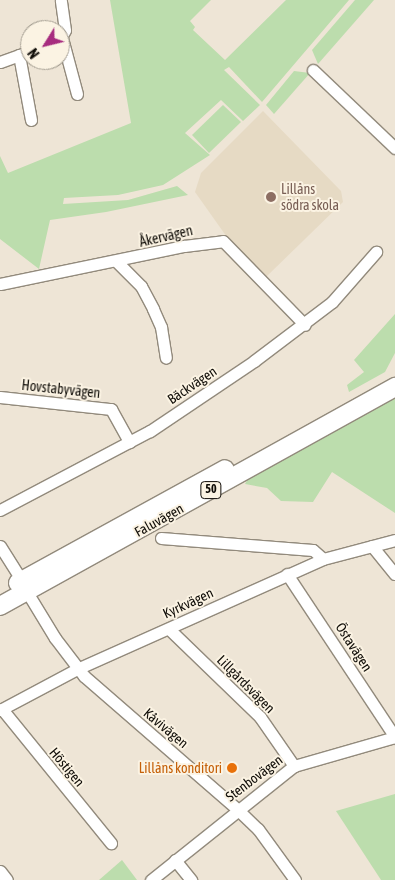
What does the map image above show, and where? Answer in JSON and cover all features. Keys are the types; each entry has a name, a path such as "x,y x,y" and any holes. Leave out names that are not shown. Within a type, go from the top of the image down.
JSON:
{"highway":[{"name":"Faluvägen","path":"0,606 24,586 395,374"},
{"name":"Faluvägen","path":"0,592 24,586 395,387"}],"street":[{"path":"61,0 64,20"},
{"path":"0,62 20,54"},
{"path":"26,70 31,120"},
{"path":"70,70 77,94"},
{"path":"313,70 395,148"},
{"name":"Åkervägen","path":"0,284 117,262 184,246 223,242 239,254 305,325"},
{"name":"Bäckvägen","path":"0,510 129,442 178,413 305,325 340,294 376,252"},
{"path":"117,262 141,286 153,309 161,327 166,358"},
{"name":"Hovstabyvägen","path":"0,398 111,409 129,442"},
{"path":"161,538 313,550 323,559"},
{"name":"Kyrkvägen","path":"1,709 78,669 287,574 323,559 395,540"},
{"name":"Kåvivägen","path":"0,546 78,669 258,829 295,880"},
{"path":"372,546 395,574"},
{"name":"Östavägen","path":"287,574 395,737"},
{"name":"Lillgårdsvägen","path":"169,629 260,717 294,766"},
{"name":"Höstigen","path":"1,709 111,844"},
{"name":"Stenbovägen","path":"151,880 237,809 294,766 395,737"},
{"path":"175,860 191,880"},
{"path":"0,871 7,880"}],"shaded area":[{"name":"Lillåns södra skola","path":"263,111 341,191 343,202 266,277 229,240 195,192 201,173"}],"green space":[{"path":"110,0 211,0 190,21 195,27 193,30 225,60 286,0 349,0 262,102 229,67 224,70 260,105 243,121 221,100 185,133 210,155 163,185 118,195 64,198 63,204 128,200 177,186 188,195 106,212 50,220 39,269 0,239 0,156 8,173 131,123"},
{"path":"355,0 374,0 318,64 312,50"},
{"path":"294,71 310,73 274,114 266,105"},
{"path":"223,105 241,122 209,153 192,135"},
{"path":"395,314 395,353 385,372 349,392 347,385 364,372 354,360"},
{"path":"395,392 395,513 332,472 313,502 281,501 267,488 245,484 249,477"},
{"path":"395,794 395,880 381,880 336,811"},
{"path":"122,860 137,880 99,880"}],"place":[{"name":"Lillåns södra skola","path":"271,197"},
{"name":"Lillåns konditori","path":"232,768"}]}
